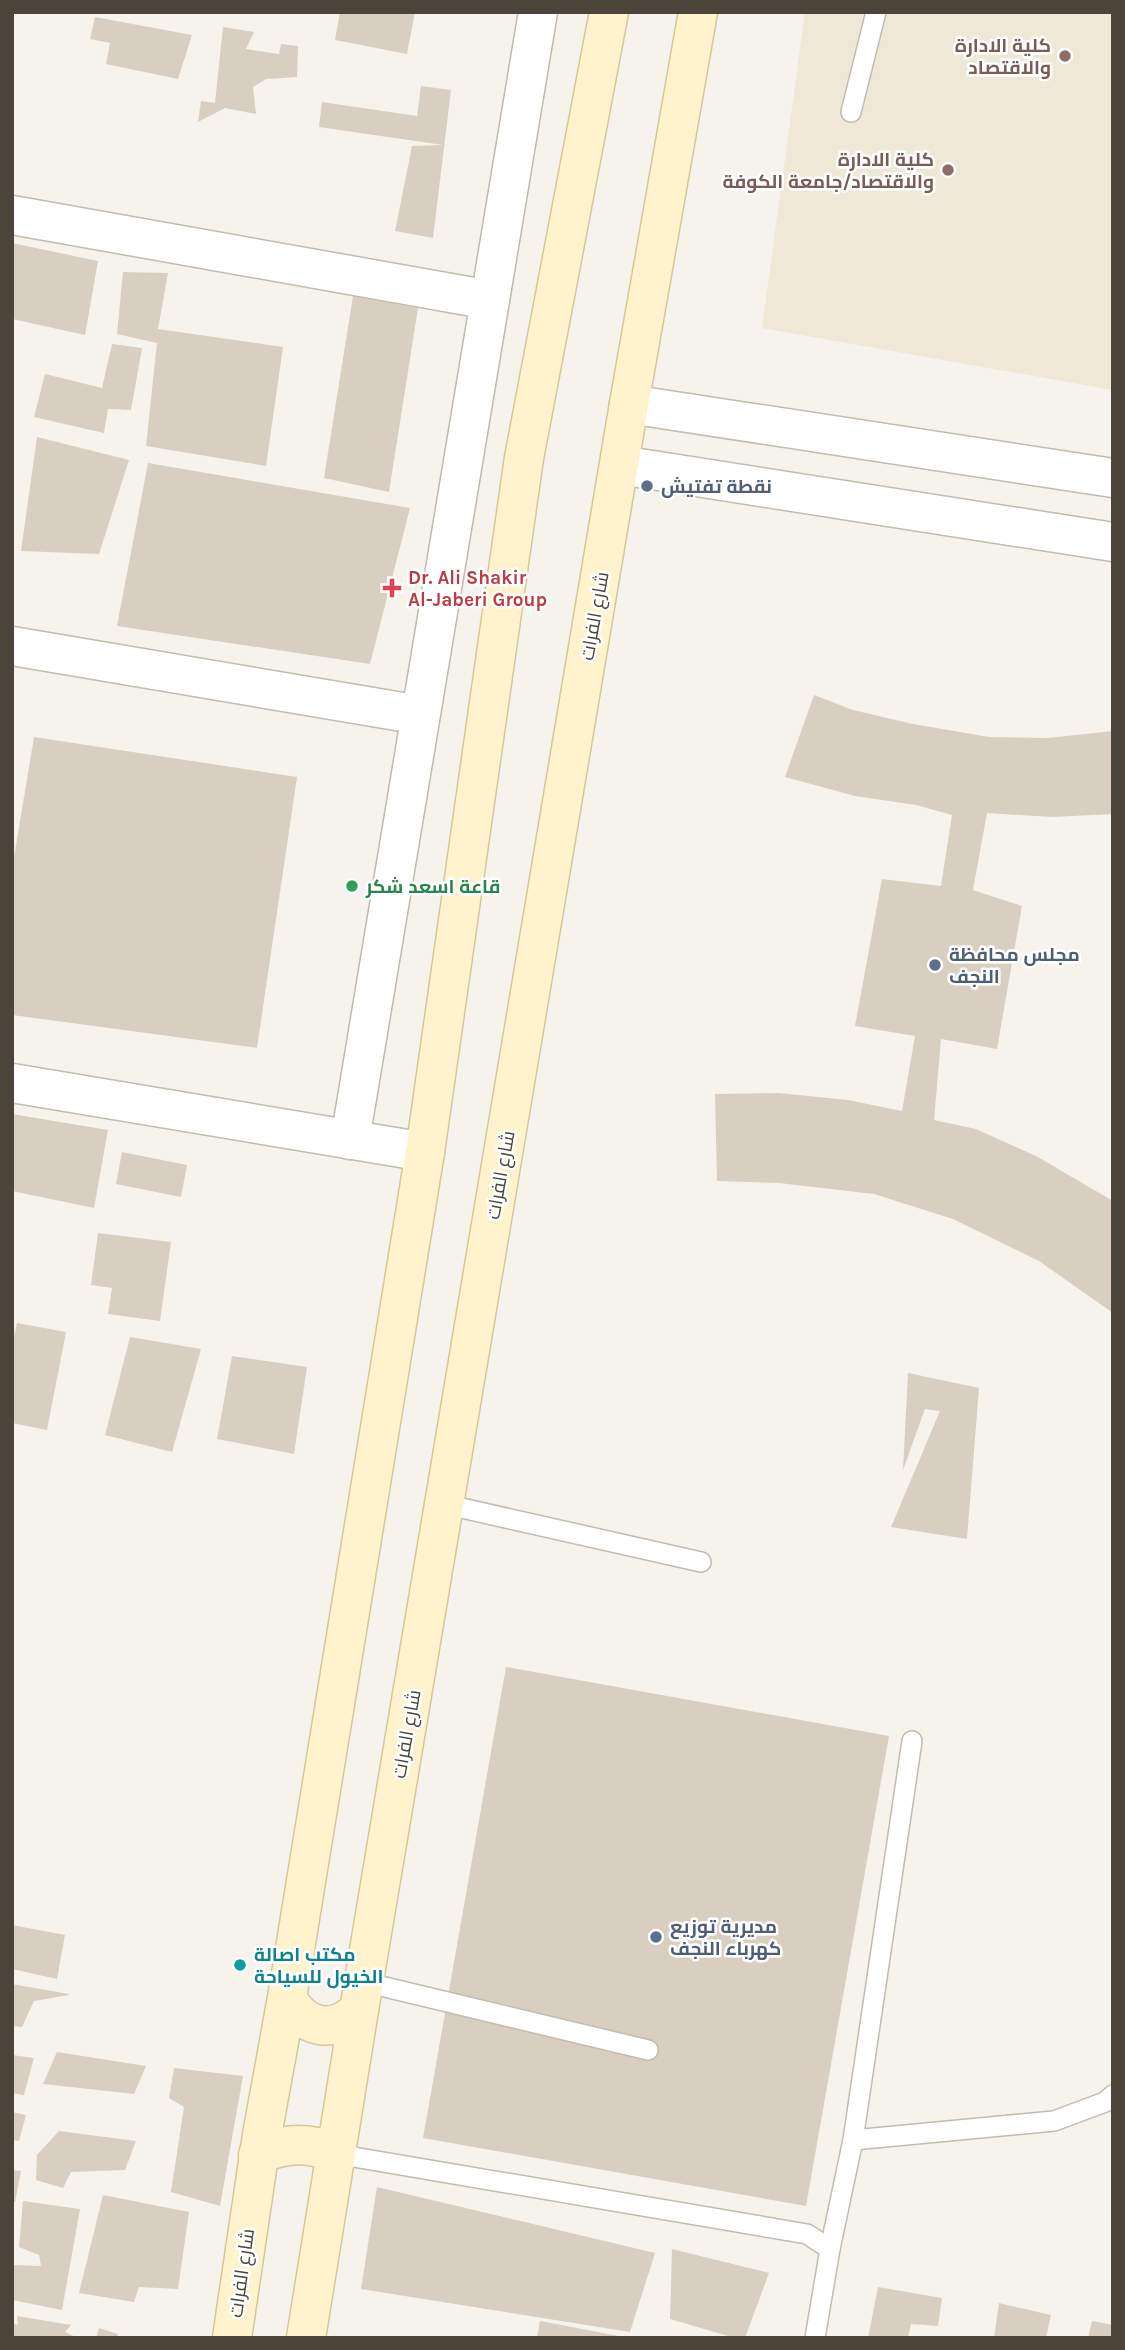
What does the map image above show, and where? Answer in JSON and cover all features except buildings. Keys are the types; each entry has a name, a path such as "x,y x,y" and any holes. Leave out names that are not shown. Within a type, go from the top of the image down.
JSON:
{"main road":[{"name":"شارع الفرات","path":"232,2338 258,2155 425,1153 524,458 609,12"},
{"name":"شارع الفرات","path":"306,2338 629,404 698,12"},
{"path":"286,1998 301,2018 326,2026 350,2018 361,1996"},
{"path":"258,2155 280,2147 303,2145 325,2148 336,2154"}],"street":[{"path":"350,1140 538,12"},
{"path":"12,215 490,300"},
{"path":"629,404 1113,478"},
{"path":"620,465 1113,542"},
{"path":"12,646 420,715"},
{"path":"12,1083 425,1153"}],"lane":[{"path":"851,111 876,12"},
{"path":"444,1504 701,1562"},
{"path":"815,2338 853,2140 912,1741"},
{"path":"361,1996 648,2050"},
{"path":"853,2140 1054,2121 1105,2102 1113,2095"},
{"path":"336,2154 807,2234 830,2249"}],"shaded area":[{"name":"كلية الادارة والاقتصاد/جامعة الكوفة","path":"805,12 1113,12 1113,390 762,328"}],"place":[{"name":"كلية الادارة والاقتصاد","path":"1065,56"},
{"name":"كلية الادارة والاقتصاد/جامعة الكوفة","path":"948,170"},
{"name":"نقطة تفتيش","path":"647,486"},
{"name":"Dr. Ali Shakir Al-Jaberi Group","path":"392,588"},
{"name":"قاعة اسعد شكر","path":"352,886"},
{"name":"مجلس محافظة النجف","path":"935,965"},
{"name":"مديرية توزيع كهرباء النجف","path":"656,1937"},
{"name":"مكتب اصالة الخيول للسياحة","path":"240,1965"}]}
